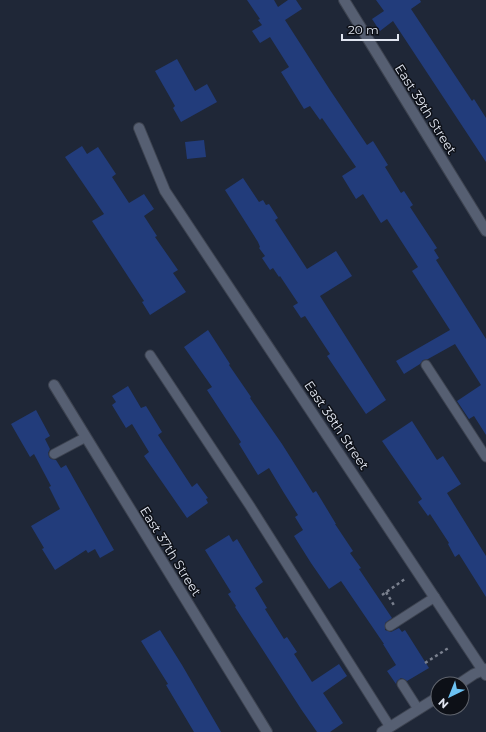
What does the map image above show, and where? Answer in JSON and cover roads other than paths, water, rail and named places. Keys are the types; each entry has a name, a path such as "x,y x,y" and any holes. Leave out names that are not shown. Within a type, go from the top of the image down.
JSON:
{"street":[{"name":"East 39th Street","path":"344,0 486,231"},
{"name":"East 38th Street","path":"139,128 165,191 485,671"},
{"name":"East 37th Street","path":"54,384 267,732"},
{"path":"470,676 485,671"},
{"path":"386,730 430,702"}],"lane":[{"path":"150,355 250,506 386,730"},
{"path":"426,365 486,457"},
{"path":"54,454 86,437"},
{"path":"390,626 435,597"},
{"path":"402,684 418,709"}]}
